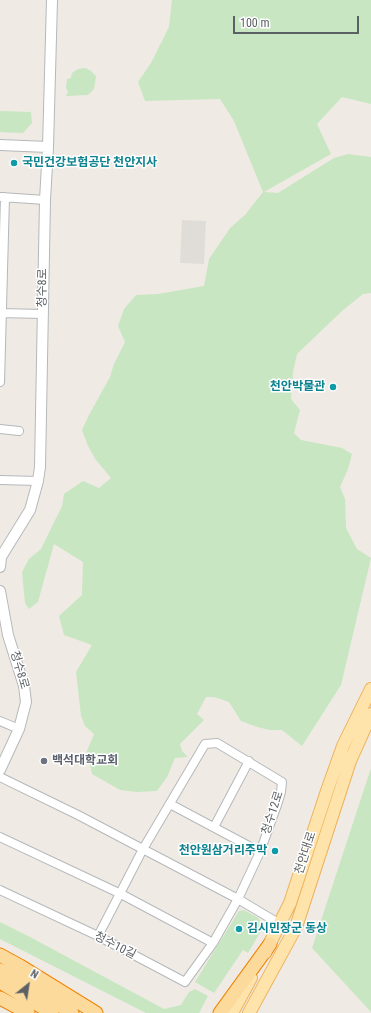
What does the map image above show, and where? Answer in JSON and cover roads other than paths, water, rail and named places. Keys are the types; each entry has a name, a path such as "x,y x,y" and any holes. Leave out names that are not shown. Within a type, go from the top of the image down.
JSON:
{"highway":[{"path":"220,1013 270,944"},
{"path":"0,955 94,1011"},
{"path":"0,970 72,1013"},
{"path":"0,982 52,1013"},
{"path":"0,998 28,1013"}],"main road":[{"name":"천안대로","path":"232,1013 270,944 290,903 343,746 371,689"},
{"name":"천안대로","path":"249,1013 296,927 350,761 371,714"}],"street":[{"name":"청수8로","path":"0,567 1,556 30,510 40,467 45,200 52,0"},
{"path":"0,145 48,147"},
{"path":"0,382 2,197 45,200"},
{"path":"1,313 43,314"},
{"path":"0,429 19,431"},
{"path":"0,480 38,480"},
{"name":"청수8로","path":"0,591 8,635 24,686 26,702 18,729 0,770"},
{"path":"0,721 18,729"},
{"name":"청수12로","path":"98,936 143,849 205,744 217,743 282,782 277,805 260,852 170,804"},
{"path":"214,827 249,761"},
{"path":"0,777 143,849 238,899 280,924"},
{"path":"0,836 121,894 213,942"},
{"name":"청수10길","path":"0,890 98,936 185,982 213,942 238,899 260,852"}],"place":[{"name":"국민건강보험공단 천안지사","path":"14,163"},
{"name":"천안박물관","path":"333,387"},
{"name":"백석대학교회","path":"44,761"},
{"name":"천안원삼거리주막","path":"275,851"},
{"name":"김시민장군 동상","path":"239,929"}]}
